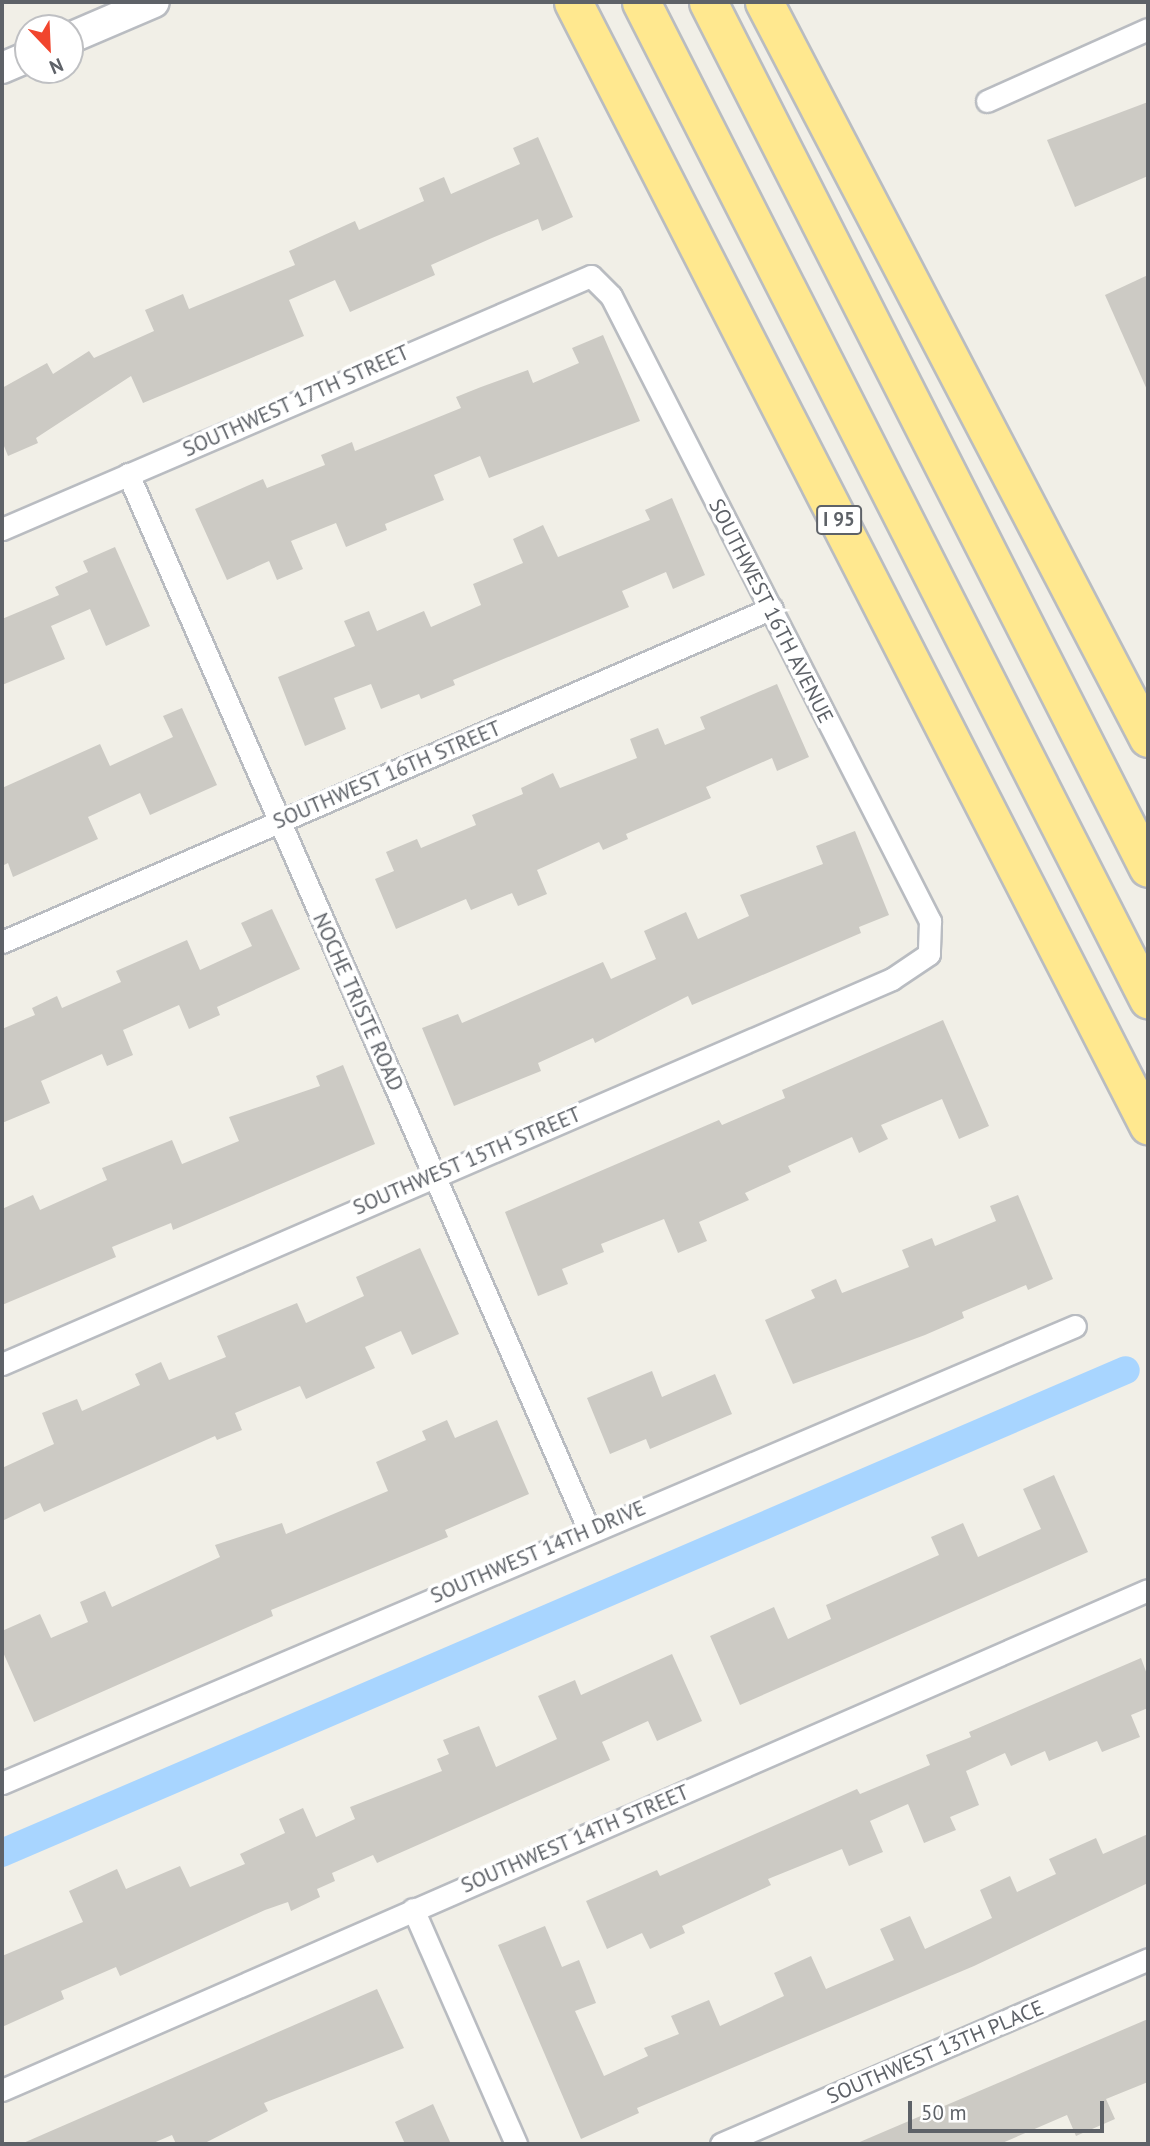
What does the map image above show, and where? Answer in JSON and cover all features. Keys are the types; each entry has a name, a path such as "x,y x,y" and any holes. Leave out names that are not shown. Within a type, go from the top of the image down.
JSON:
{"highway":[{"name":"I 95","path":"573,2 1148,1125"},
{"path":"641,2 1148,999"},
{"path":"708,2 1148,868"},
{"path":"764,2 1148,738"}],"main road":[{"path":"84,32 154,2"}],"street":[{"path":"987,101 1148,29"},
{"name":"SOUTHWEST 17TH STREET","path":"2,529 591,276"},
{"name":"SOUTHWEST 16TH AVENUE","path":"591,276 611,296 930,922 929,954"},
{"name":"NOCHE TRISTE ROAD","path":"128,474 589,1530"},
{"name":"SOUTHWEST 16TH STREET","path":"2,942 772,608"},
{"name":"SOUTHWEST 15TH STREET","path":"2,1364 892,979 929,954"},
{"name":"SOUTHWEST 14TH DRIVE","path":"3,1778 1075,1326"},
{"name":"SOUTHWEST 14TH STREET","path":"2,2090 1148,1590"},
{"path":"413,1909 516,2144"},
{"name":"SOUTHWEST 13TH PLACE","path":"721,2144 1148,1959"}],"building":[{"path":"1148,102 1148,176 1075,207 1047,140"},
{"path":"538,137 573,217 542,231 538,219 492,238 431,265 435,275 350,312 335,280 289,300 304,336 143,403 131,376 36,438 38,443 8,456 2,441 2,388 47,363 53,374 89,351 94,358 154,331 145,310 183,294 189,309 295,265 289,251 355,221 359,230 424,201 419,188 444,177 451,194 520,164 513,148"},
{"path":"1148,275 1148,392 1105,295"},
{"path":"603,335 640,421 489,478 480,456 434,475 444,500 385,524 387,530 346,547 336,523 291,541 303,569 277,580 269,561 227,580 195,509 263,479 267,488 325,465 321,455 352,442 355,451 461,408 456,397 481,387 528,370 533,383 579,363 572,348"},
{"path":"672,498 705,575 673,589 666,572 622,591 629,607 453,680 455,685 421,699 419,694 381,709 371,684 334,698 346,729 305,746 278,677 355,646 344,621 369,611 377,631 424,611 431,627 481,605 473,584 523,563 513,539 543,525 558,557 650,520 645,510"},
{"path":"115,547 150,626 106,646 90,609 51,626 65,659 2,685 2,619 59,595 55,587 88,572 83,561"},
{"path":"777,684 809,757 777,771 772,758 706,787 711,798 626,834 628,839 603,850 599,842 537,870 547,894 518,906 512,893 471,910 466,899 396,929 375,879 394,871 386,852 417,839 421,848 476,825 472,815 523,794 521,788 553,773 560,788 637,758 630,739 658,728 665,745 705,729 700,717"},
{"path":"182,708 217,785 150,815 140,793 88,817 98,839 13,877 8,863 2,866 2,788 100,744 110,766 173,737 163,716"},
{"path":"855,831 889,915 859,927 861,933 692,1005 688,996 595,1043 593,1038 538,1063 541,1071 454,1106 422,1028 458,1014 462,1023 603,962 611,979 656,959 644,931 686,912 698,939 749,916 740,895 823,864 816,846"},
{"path":"272,909 300,969 217,1007 220,1015 189,1029 179,1005 123,1030 133,1055 107,1066 102,1054 41,1081 50,1103 2,1123 2,1029 35,1015 32,1008 57,996 62,1008 121,982 116,971 187,940 200,970 252,946 241,923"},
{"path":"943,1020 989,1126 959,1139 942,1099 881,1125 888,1139 859,1153 852,1137 788,1166 791,1172 745,1193 749,1200 699,1222 707,1241 678,1253 664,1219 601,1244 604,1252 562,1269 568,1284 538,1296 505,1212 719,1120 722,1125 785,1098 782,1090"},
{"path":"343,1065 375,1144 173,1230 171,1223 112,1247 116,1257 2,1305 2,1209 33,1195 40,1210 107,1180 102,1168 172,1140 182,1164 239,1141 229,1117 320,1086 316,1076"},
{"path":"1018,1195 1053,1279 1028,1290 1026,1285 962,1312 964,1318 925,1335 793,1384 765,1320 815,1298 811,1290 836,1279 842,1293 909,1267 902,1250 932,1238 935,1246 996,1221 990,1206"},
{"path":"420,1248 459,1334 412,1355 401,1331 365,1347 375,1368 306,1399 300,1386 235,1413 242,1430 217,1440 215,1436 44,1512 40,1503 2,1521 2,1468 54,1444 42,1413 77,1399 82,1411 140,1385 135,1374 161,1362 169,1380 226,1357 217,1336 297,1303 306,1323 364,1296 356,1277"},
{"path":"652,1371 662,1397 715,1374 732,1414 650,1449 646,1439 610,1454 587,1398"},
{"path":"447,1420 455,1438 497,1420 529,1494 445,1530 448,1537 271,1610 273,1616 34,1722 2,1650 2,1631 40,1614 51,1638 88,1622 80,1602 105,1591 112,1607 220,1557 215,1545 282,1523 286,1534 388,1491 376,1462 426,1440 422,1431"},
{"path":"1054,1475 1088,1552 740,1705 710,1636 774,1607 788,1639 831,1619 826,1605 939,1555 931,1537 963,1523 978,1557 1041,1529 1023,1489"},
{"path":"672,1654 702,1721 657,1741 648,1721 602,1742 610,1760 377,1863 373,1855 332,1873 335,1881 317,1889 320,1897 291,1911 288,1902 265,1910 120,1976 116,1967 61,1991 64,1999 2,2027 2,1956 83,1922 69,1891 117,1869 126,1889 180,1866 190,1887 245,1864 240,1854 285,1833 279,1819 303,1808 316,1837 355,1819 350,1807 442,1771 437,1759 449,1754 443,1740 479,1726 496,1767 557,1739 538,1696 575,1680 581,1695"},
{"path":"1141,1658 1148,1677 1148,1708 1131,1715 1140,1737 1102,1752 1097,1741 1049,1761 1045,1751 1011,1766 1005,1753 966,1771 979,1805 950,1817 956,1830 924,1843 908,1804 870,1821 883,1852 849,1866 842,1849 768,1879 771,1885 682,1926 685,1933 650,1949 642,1933 607,1949 586,1901 657,1870 660,1876 857,1789 860,1794 930,1765 926,1755 971,1737 969,1732"},
{"path":"1148,1834 1148,1883 974,1966 637,2108 639,2113 581,2139 498,1945 545,1926 562,1967 579,1960 596,2003 575,2011 604,2076 648,2056 644,2048 679,2034 671,2016 709,2000 720,2026 784,1996 774,1973 811,1956 826,1989 894,1960 880,1929 910,1916 925,1949 992,1918 980,1890 1010,1876 1017,1892 1056,1874 1049,1859 1096,1838 1103,1854"},
{"path":"377,1989 404,2048 264,2103 268,2111 203,2144 176,2144 172,2135 151,2144 21,2144"},
{"path":"1148,2019 1148,2082 1106,2099 1115,2119 1076,2136 1067,2115 1000,2144 855,2144"},
{"path":"433,2104 451,2144 405,2144 395,2122"}],"waterway":[{"path":"2,1853 1126,1370"}]}
